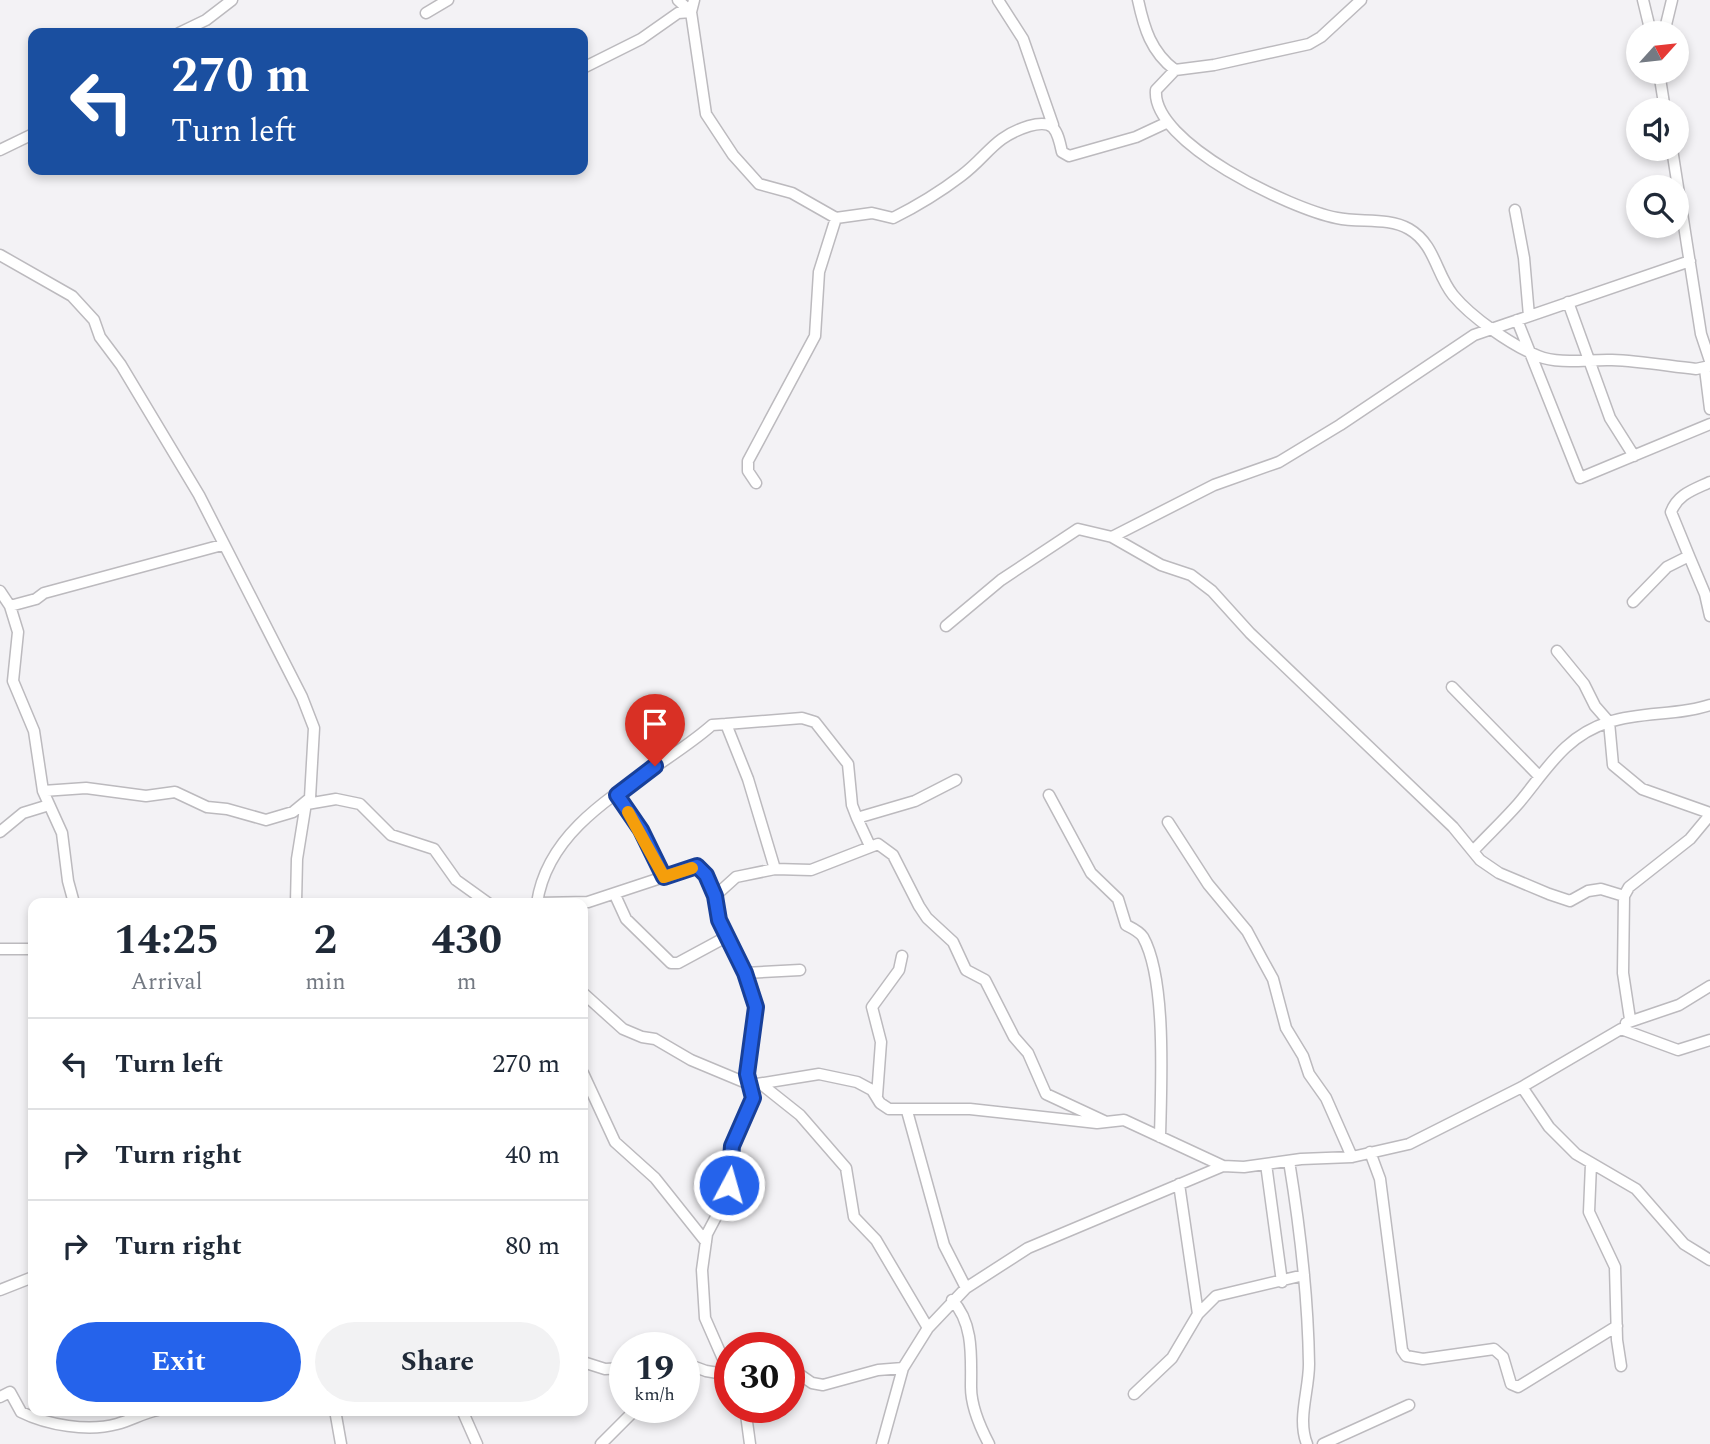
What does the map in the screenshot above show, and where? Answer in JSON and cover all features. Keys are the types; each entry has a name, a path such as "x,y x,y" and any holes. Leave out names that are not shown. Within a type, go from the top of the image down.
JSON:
{"street":[{"path":"189,28 206,20 232,0"},
{"path":"426,13 448,0"},
{"path":"678,0 691,12"},
{"path":"694,0 691,12 706,114 733,155 759,184 792,193 836,218 872,213 893,218 961,176 986,150 1011,131 1039,123 1053,125"},
{"path":"998,0 1023,39 1062,152 1069,156 1136,137 1166,123"},
{"path":"1138,0 1145,28 1162,60 1175,70"},
{"path":"1161,83 1175,70 1214,65 1308,44 1321,37 1361,0"},
{"path":"1643,0 1648,21"},
{"path":"1667,21 1672,0"},
{"path":"588,66 641,39 678,13 691,12"},
{"path":"1162,60 1161,83 1155,101 1166,123 1231,173 1282,200 1337,218 1395,224 1409,229 1428,248 1452,294 1491,328 1539,357 1708,365"},
{"path":"0,150 28,136"},
{"path":"1674,161 1708,365 1710,408"},
{"path":"1515,210 1524,258 1529,316"},
{"path":"756,483 748,471 748,461 815,336 819,272 836,218"},
{"path":"0,255 72,296 94,320 100,337 121,365 199,495 311,717 313,744 310,798 297,859 296,898"},
{"path":"1112,537 1214,485 1279,462 1412,378 1458,343 1491,328 1690,261"},
{"path":"1568,302 1587,361 1610,418 1634,456"},
{"path":"1517,320 1578,476 1584,478 1710,424"},
{"path":"1710,482 1685,493 1674,502 1671,512 1705,594 1710,616"},
{"path":"946,626 1001,580 1078,529 1112,537 1161,565 1191,575 1212,592 1250,633 1453,827 1473,851 1499,873 1565,900 1601,889 1625,896"},
{"path":"10,606 36,600 44,593 222,545"},
{"path":"1633,602 1667,567 1689,556"},
{"path":"0,590 10,606 19,641 13,681 37,741 43,791 62,834 73,898"},
{"path":"1557,651 1584,684 1595,706 1609,722 1613,765 1642,789 1710,814 1690,839 1629,887 1625,896 1623,973 1630,1020"},
{"path":"1451,687 1538,775"},
{"path":"1473,851 1518,803 1545,765 1589,730 1641,713 1688,712 1710,705"},
{"path":"539,898 543,876 551,859 577,827 712,725 802,718 815,722 848,764 852,805 870,846"},
{"path":"726,724 748,779 775,869"},
{"path":"857,818 915,801 956,780"},
{"path":"43,791 86,788 146,796 175,792 207,807 228,808 267,820 293,812 307,803 336,799 360,804 391,835 434,849 456,880 481,898"},
{"path":"617,795 641,830 664,877"},
{"path":"1049,795 1091,873 1118,899 1126,925 1139,932 1147,949 1160,1005 1160,1138"},
{"path":"0,832 23,813 49,804"},
{"path":"1168,822 1208,884 1247,931 1273,979 1286,1028 1303,1056 1309,1074 1326,1098 1352,1157"},
{"path":"715,896 736,877 775,869 811,870 870,846 885,846 894,855 927,918 953,942 966,970 985,980 1014,1037 1028,1053 1046,1094 1104,1121"},
{"path":"588,902 697,866 706,875 715,896 719,920 745,973 756,1007 747,1074 756,1084 800,1115 846,1168 854,1217 876,1240 928,1328"},
{"path":"615,895 626,919 671,963 678,963 728,936"},
{"path":"0,949 28,949"},
{"path":"877,1096 881,1042 873,1007 899,970 902,956"},
{"path":"745,973 800,970"},
{"path":"588,998 623,1029 655,1039 691,1060 756,1084 819,1074 857,1082 877,1096 884,1107 907,1111 970,1109 1073,1121 1124,1120 1223,1166 1244,1167 1352,1157 1409,1144 1522,1087 1621,1029 1630,1020 1679,1005 1710,986"},
{"path":"1621,1029 1678,1050 1710,1040"},
{"path":"588,1084 615,1142 655,1178 706,1242"},
{"path":"714,1339 705,1318 702,1270 706,1242 727,1196 732,1146 752,1103 756,1084"},
{"path":"1522,1087 1549,1126 1576,1154 1636,1189 1684,1244 1710,1260"},
{"path":"907,1111 944,1245 967,1288"},
{"path":"1370,1152 1380,1179 1391,1276 1402,1350 1406,1356 1423,1359 1494,1349 1503,1357 1511,1384 1518,1387 1617,1326"},
{"path":"1289,1161 1304,1275 1309,1368 1303,1420 1307,1444"},
{"path":"1266,1164 1282,1282"},
{"path":"1591,1164 1589,1212 1615,1267 1621,1366"},
{"path":"882,1444 903,1368 928,1328 952,1300 1028,1248 1223,1166"},
{"path":"1179,1184 1198,1314"},
{"path":"1134,1394 1172,1358 1198,1314 1216,1296 1304,1275"},
{"path":"0,1290 28,1279"},
{"path":"952,1300 963,1315 972,1355 974,1408 989,1444"},
{"path":"588,1364 609,1369"},
{"path":"805,1378 823,1385 878,1370 903,1368"},
{"path":"0,1397 10,1392 21,1412 28,1415"},
{"path":"1323,1444 1409,1405"},
{"path":"32,1416 53,1424 108,1426 139,1416"},
{"path":"336,1416 341,1444"},
{"path":"465,1416 477,1444"},
{"path":"601,1444 622,1423"},
{"path":"747,1423 750,1444"}],"slow traffic":[{"path":"628,812 654,853 664,877 692,868"}],"route":[{"path":"655,766 617,795 641,830 664,877 697,866 702,868 715,896 719,920 745,973 756,1007 757,1019 747,1074 754,1094 732,1146 729,1185"}]}
